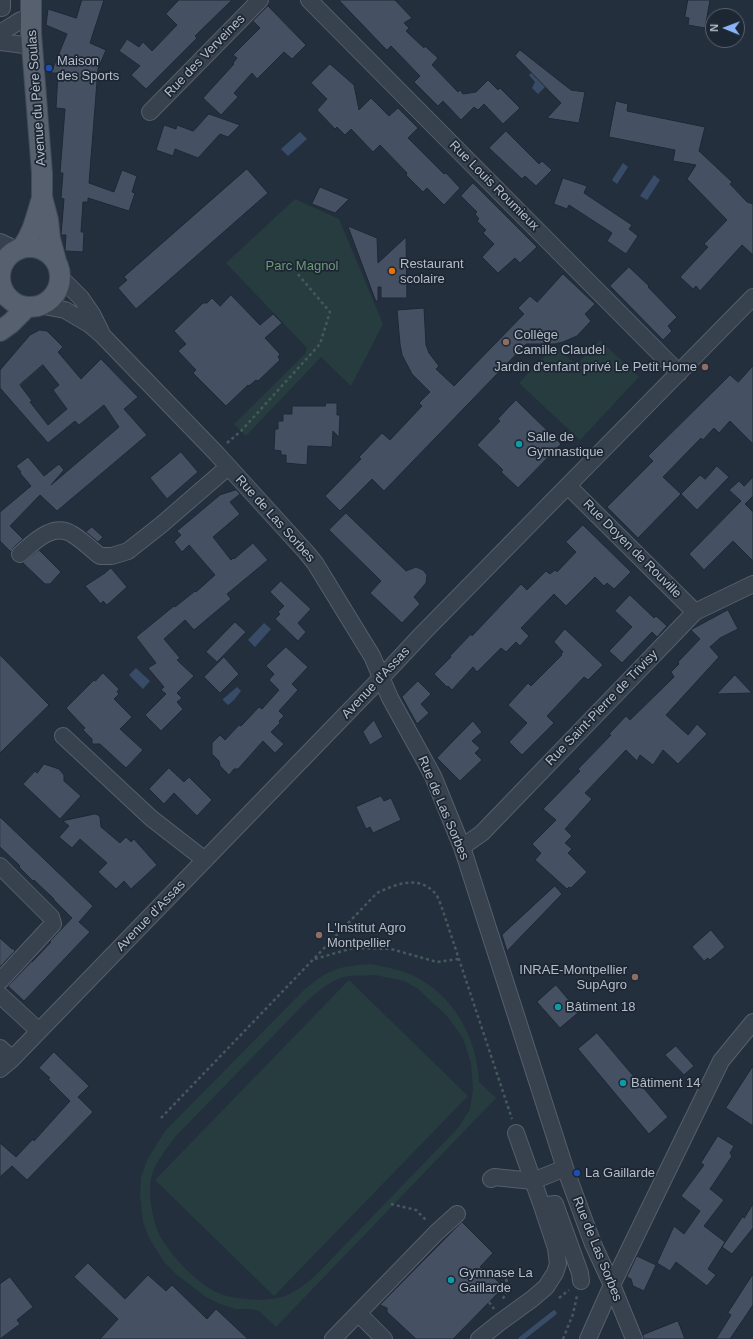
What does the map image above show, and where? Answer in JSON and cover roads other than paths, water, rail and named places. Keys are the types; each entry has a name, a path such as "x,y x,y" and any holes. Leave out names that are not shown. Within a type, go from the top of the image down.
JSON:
{"main road":[{"name":"Avenue du Père Soulas","path":"31,9 32,46 42,173 42,197 48,220 50,239 58,269"},
{"name":"Avenue du Père Soulas","path":"13,246 29,238 42,197"},
{"path":"0,331 33,306 48,301 54,295 59,286 58,269 49,253 32,247 13,246 0,270 3,301 11,300 18,304 33,306"}],"street":[{"name":"Rue des Verveines","path":"150,112 260,0"},
{"name":"Rue Louis Roumieux","path":"309,0 679,373"},
{"path":"0,33 21,20 31,9"},
{"path":"0,42 32,46"},
{"name":"Rue de Las Sorbes","path":"58,269 85,303 102,335"},
{"name":"Avenue d'Assas","path":"6,1064 419,638 753,297"},
{"name":"Rue de Las Sorbes","path":"33,306 65,310 89,324 102,335 216,453 306,552 315,563 372,656 390,698 433,776 462,847 565,1168 593,1244 634,1339"},
{"path":"20,554 43,535 59,530 72,534 100,556 112,556 128,551 161,525 228,467"},
{"name":"Rue Doyen de Rouville","path":"568,486 695,612"},
{"name":"Rue Saint-Pierre de Trivisy","path":"462,847 482,832 695,612 753,584"},
{"path":"63,736 151,818 205,860"},
{"path":"0,866 50,917 53,924 0,981"},
{"path":"0,995 40,1030"},
{"path":"588,1339 612,1285 721,1061 753,1022"},
{"path":"0,1048 6,1064"},
{"path":"480,1339 546,1287 555,1273 558,1264 556,1248 516,1133"},
{"path":"491,1179 494,1177 533,1181 565,1168"},
{"path":"542,1206 555,1204 580,1273 581,1281"},
{"path":"338,1337 358,1313 457,1214"},
{"path":"358,1313 384,1339"}],"water":[{"path":"534,70 548,84 538,94 532,88 535,82 529,75"},
{"path":"300,132 307,139 288,156 281,149"},
{"path":"623,163 628,167 617,184 612,180"},
{"path":"654,175 660,180 647,200 640,196"},
{"path":"264,623 271,629 255,647 248,640"},
{"path":"136,668 150,681 143,689 129,675"},
{"path":"237,687 241,691 228,705 223,699"}],"waterway":[{"path":"521,1339 554,1313"}],"place":[{"name":"Maison des Sports","path":"49,68"},
{"name":"Restaurant scolaire","path":"392,271"},
{"name":"Collège Camille Claudel","path":"506,342"},
{"name":"Jardin d'enfant privé Le Petit Home","path":"705,367"},
{"name":"Salle de Gymnastique","path":"519,444"},
{"name":"L'Institut Agro Montpellier","path":"319,935"},
{"name":"INRAE-Montpellier SupAgro","path":"635,977"},
{"name":"Bâtiment 18","path":"558,1007"},
{"name":"Bâtiment 14","path":"623,1083"},
{"name":"La Gaillarde","path":"577,1173"},
{"name":"Gymnase La Gaillarde","path":"451,1280"}],"park label":[{"name":"Parc Magnol","path":"302,266"}]}
